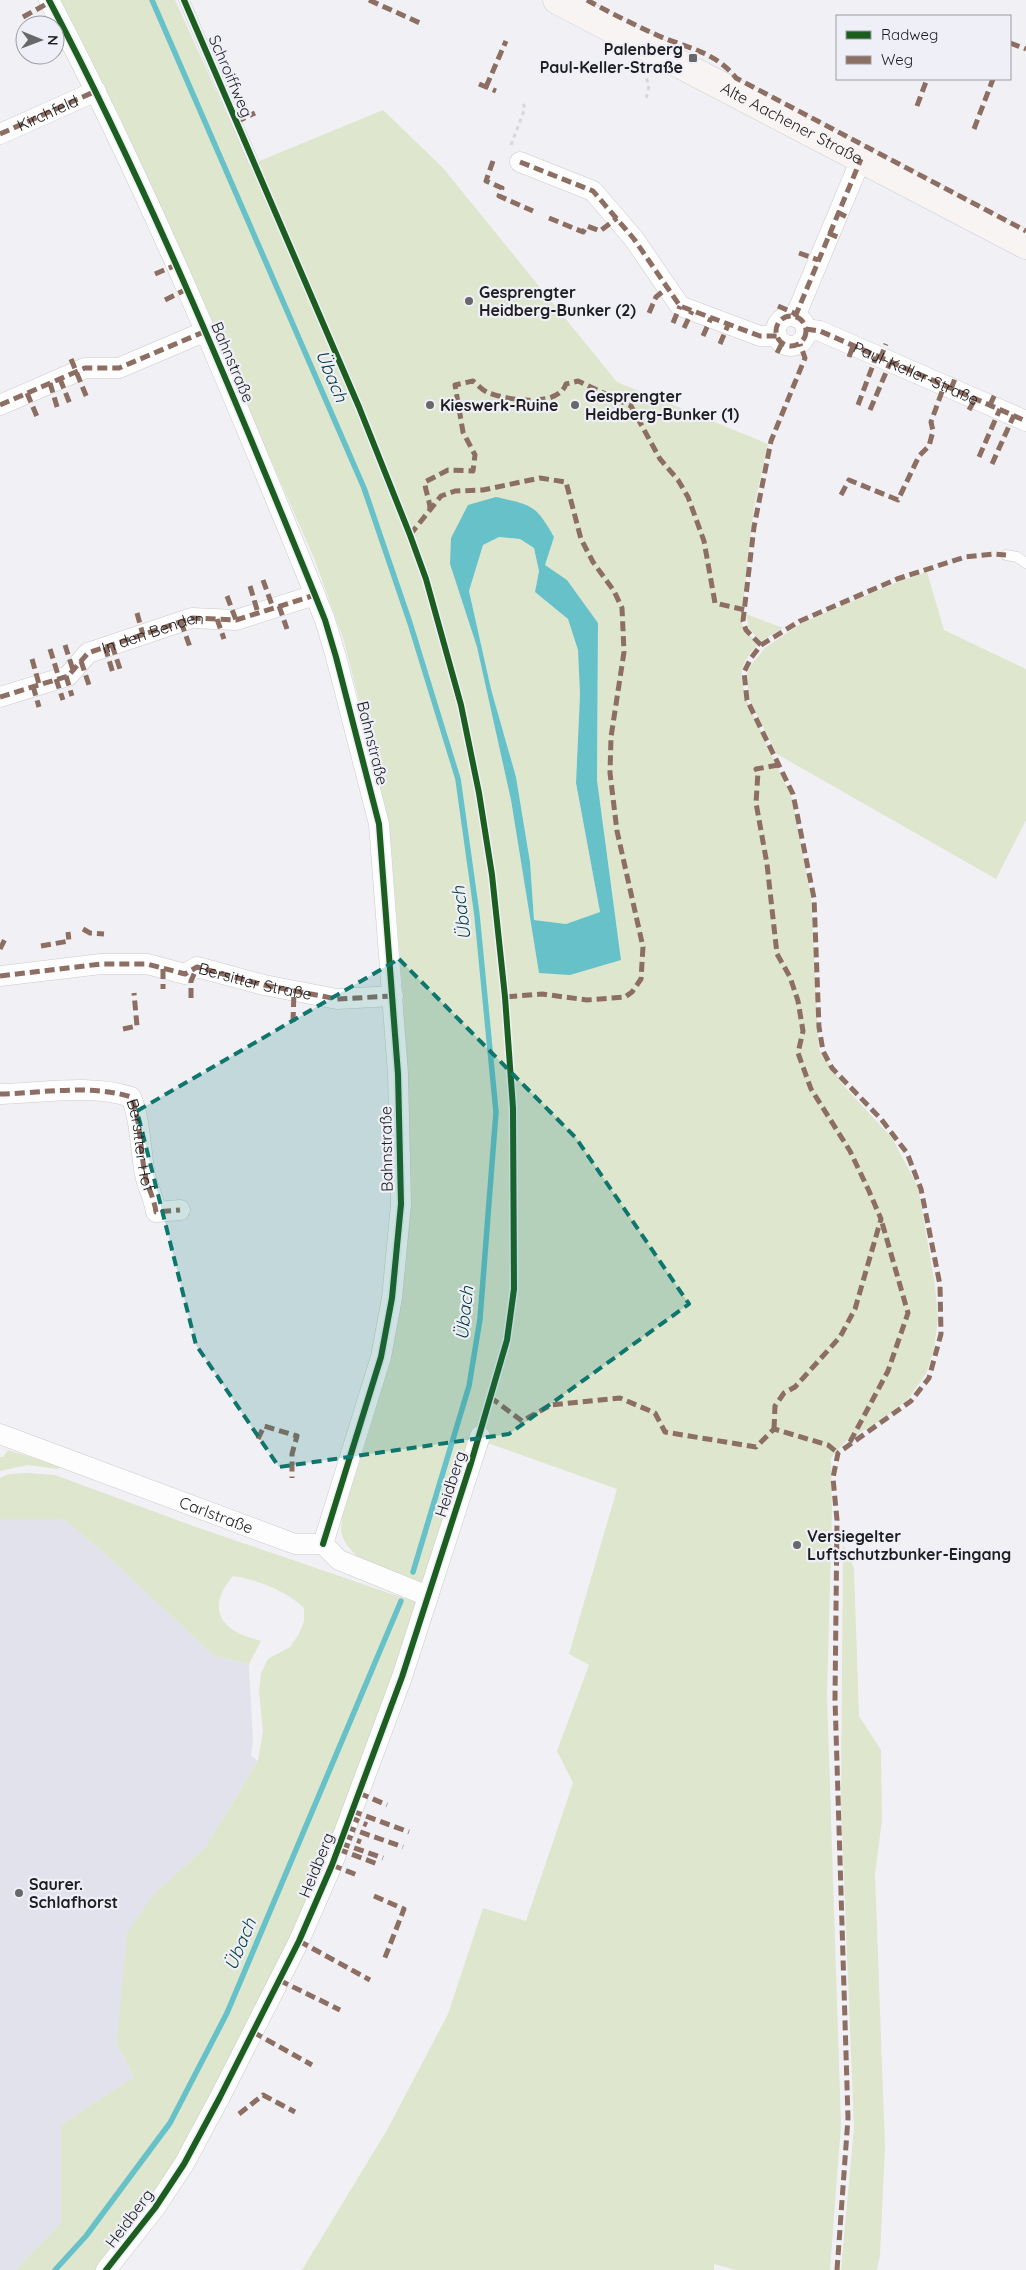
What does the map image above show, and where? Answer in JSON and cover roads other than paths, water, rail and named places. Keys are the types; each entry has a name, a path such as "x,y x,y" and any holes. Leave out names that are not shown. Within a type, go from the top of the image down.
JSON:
{"main road":[{"name":"Alte Aachener Straße","path":"557,0 1026,245"}],"street":[{"name":"Bahnstraße","path":"48,0 96,91 206,331 315,595 325,620 343,684 379,824 398,1074 401,1204 392,1298 381,1357 323,1544"},
{"name":"Kirchfeld","path":"0,134 96,91"},
{"path":"520,162 593,191 634,239 680,306 760,336 777,336 777,326 784,318 801,323 860,159"},
{"name":"Paul-Keller-Straße","path":"801,323 1026,420"},
{"path":"0,405 85,368 118,368 206,331"},
{"name":"In den Benden","path":"0,697 68,676 88,653 192,618 236,620 315,595"},
{"name":"Bersitter Straße","path":"0,976 101,964 147,964 185,974 197,967 264,985 337,999 393,996"},
{"name":"Bersitter Hof","path":"0,1094 86,1091 119,1093 131,1097 136,1110 146,1177 153,1194 156,1212 180,1210"},
{"name":"Carlstraße","path":"0,1434 295,1544 323,1544"},
{"name":"Heidberg","path":"106,2270 155,2208 184,2164 299,1941 346,1827 405,1669 480,1436"},
{"path":"323,1544 339,1560 428,1596"}],"lane":[{"name":"Schroiffweg","path":"184,0 254,163"},
{"path":"1006,555 1017,557 1026,563"}],"water":[{"path":"496,497 525,504 537,512 554,537 545,565 567,580 598,623 597,780 621,960 570,975 539,973 511,800 477,647 450,564 451,538 468,505","holes":["499,537 520,539 534,548 539,571 535,592 568,619 578,650 580,694 576,783 600,912 566,924 534,920 530,862 516,777 491,689 469,591 483,545"]}],"waterway":[{"name":"Übach","path":"152,0 364,488 410,623 458,779 477,915 496,1112 480,1319 469,1386 413,1572"},
{"name":"Übach","path":"55,2270 86,2236 170,2123 227,2013 401,1601"}],"place":[{"name":"Palenberg Paul-Keller-Straße","path":"693,58"},
{"name":"Gesprengter Heidberg-Bunker (2)","path":"469,301"},
{"name":"Kieswerk-Ruine","path":"430,405"},
{"name":"Gesprengter Heidberg-Bunker (1)","path":"575,405"},
{"name":"Versiegelter Luftschutzbunker-Eingang","path":"797,1545"},
{"name":"Saurer. Schlafhorst","path":"19,1893"}]}
